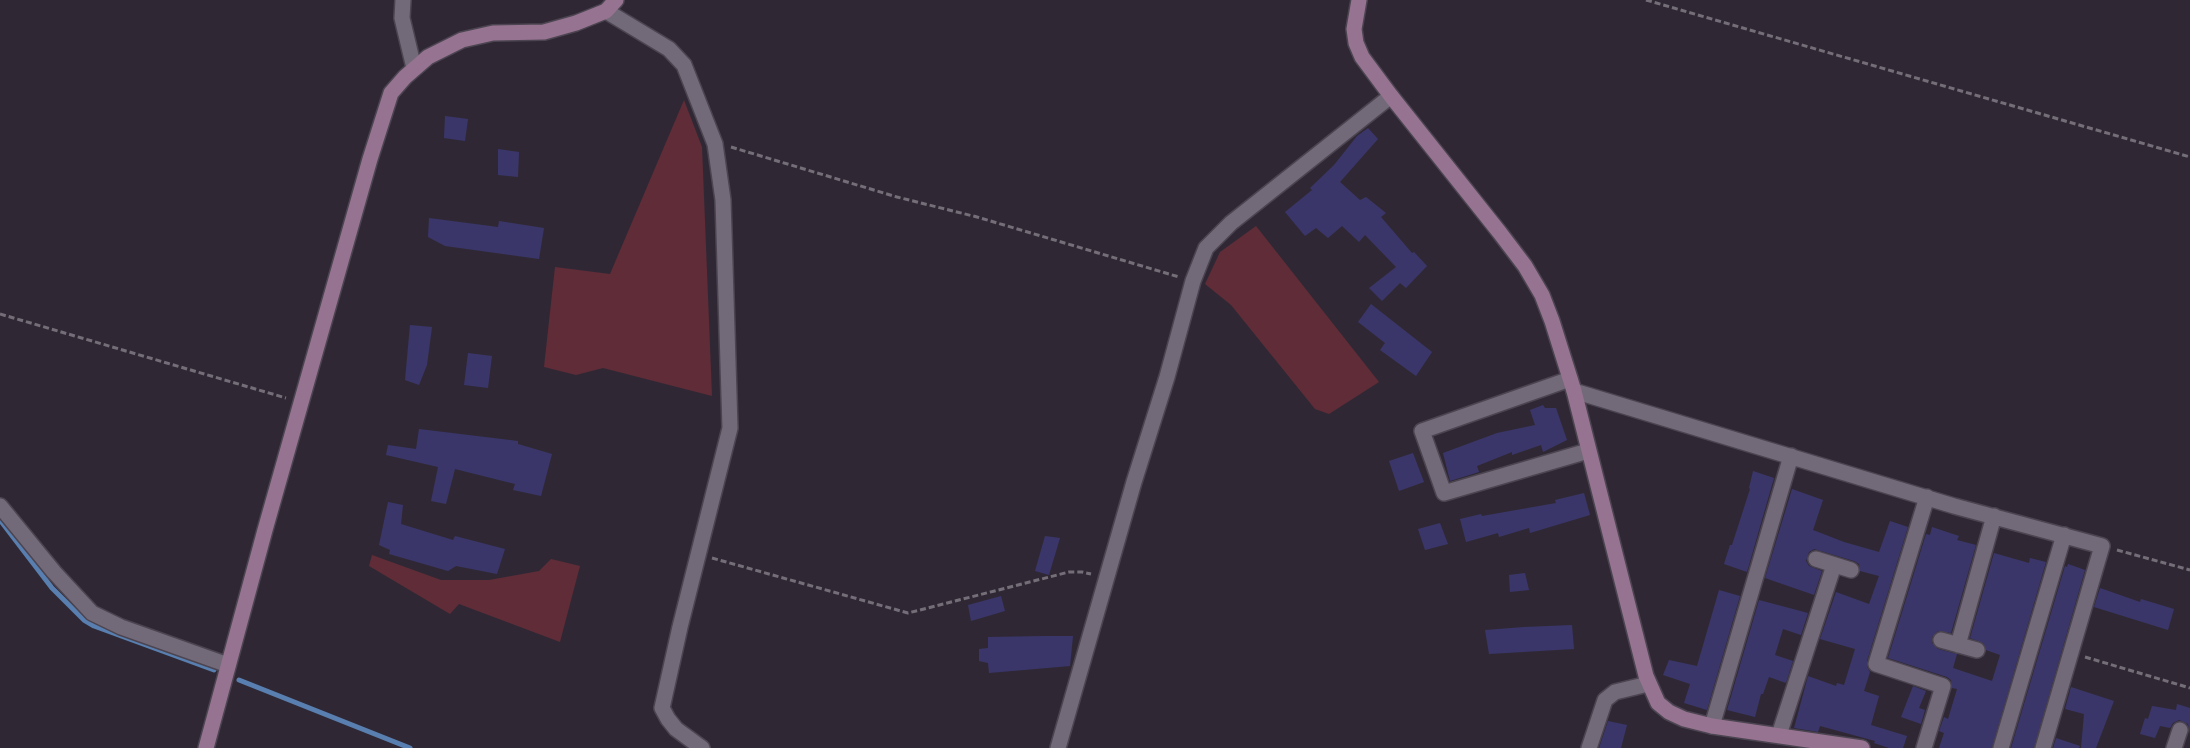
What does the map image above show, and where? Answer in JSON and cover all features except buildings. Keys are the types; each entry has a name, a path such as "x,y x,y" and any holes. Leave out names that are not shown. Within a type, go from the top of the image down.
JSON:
{"street":[{"path":"403,0 402,18 414,68"},
{"path":"1359,0 1354,29 1356,43 1362,57 1525,266 1542,295 1572,385 1648,684 1658,703 1669,712 1684,719 1712,726 1862,748"},
{"path":"206,748 301,402 391,93 414,68 428,57 462,40 493,33 544,32 576,23 611,5 669,49 684,65 715,144 723,200 730,428 662,708 676,729 702,748"},
{"path":"1058,748 1193,281 1206,249 1231,223 1391,96"},
{"path":"1588,451 1444,493 1422,431 1572,385 1791,456 2102,546 2043,748"},
{"path":"1712,726 1791,456"},
{"path":"1924,748 1943,686 1876,664 1927,497"},
{"path":"0,506 54,572 92,613 121,627 228,665"},
{"path":"1958,645 1994,516"},
{"path":"2001,748 2064,535"},
{"path":"1816,559 1851,570"},
{"path":"1779,735 1834,565"},
{"path":"1941,640 1977,650"},
{"path":"1589,748 1605,700 1615,692 1648,684"},
{"path":"2174,748 2180,730"}],"path":[{"path":"1646,0 2190,158"},
{"path":"715,144 747,151 897,197 977,217 1193,281"},
{"path":"0,314 301,402"},
{"path":"2102,546 2190,570"},
{"path":"698,554 908,613 1069,572 1082,572 1107,579"},
{"path":"2071,653 2190,688"}],"shaded area":[{"path":"684,100 702,147 712,396 603,368 576,375 544,367 555,267 610,274"},
{"path":"1256,226 1379,382 1329,414 1315,409 1231,305 1205,284 1220,252"},
{"path":"372,555 441,580 489,580 539,571 551,559 580,566 560,642 459,604 450,614 369,566"}],"waterway":[{"path":"0,520 52,588 84,620 94,626 214,670"},
{"path":"239,680 410,748"}]}
